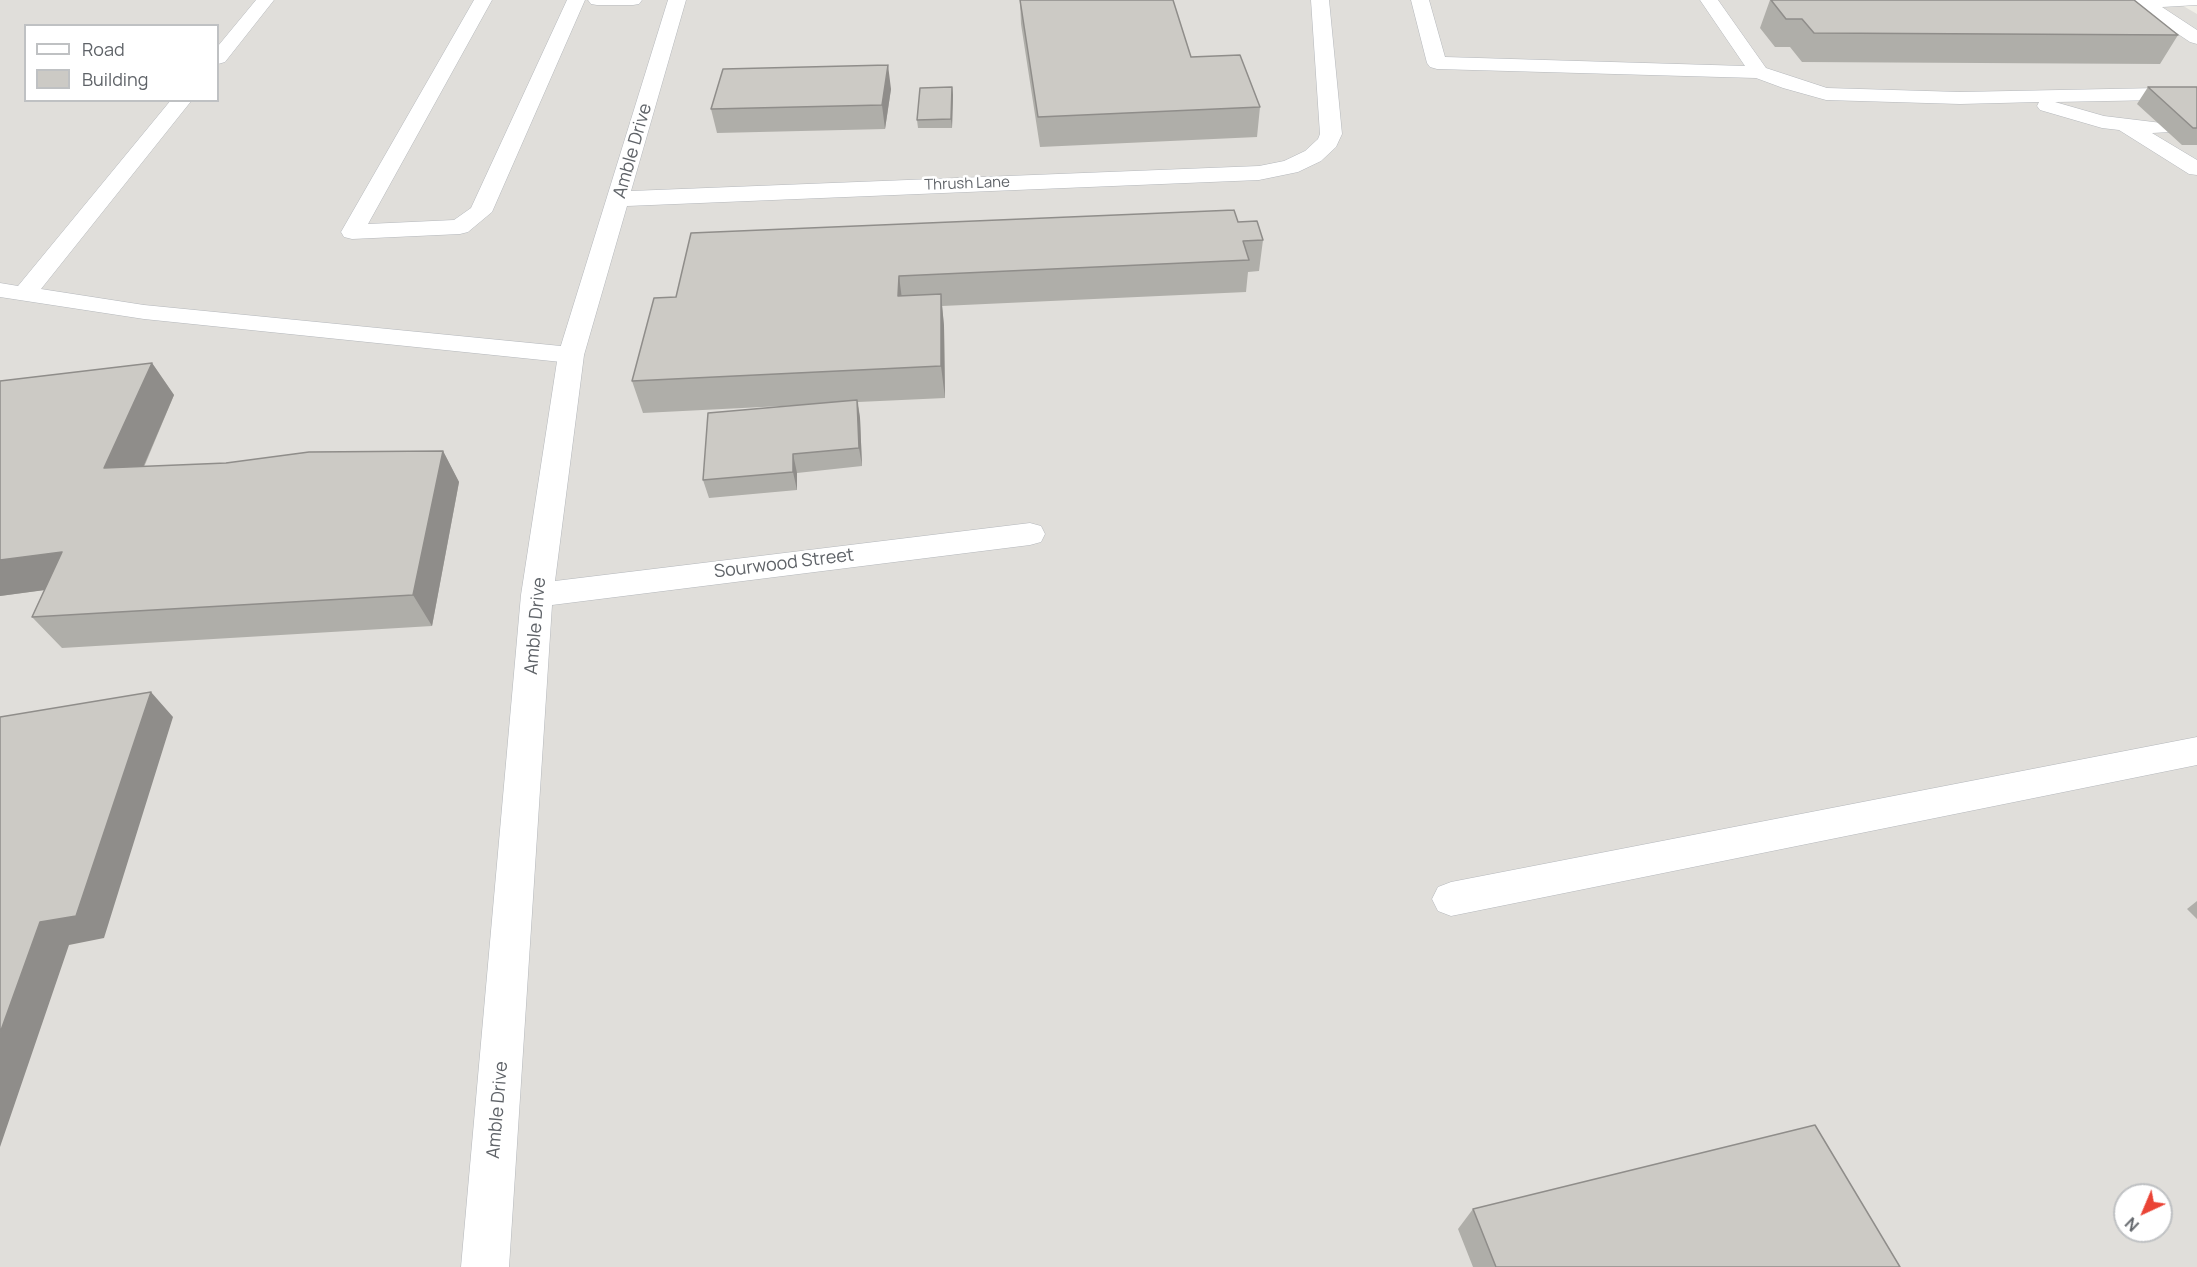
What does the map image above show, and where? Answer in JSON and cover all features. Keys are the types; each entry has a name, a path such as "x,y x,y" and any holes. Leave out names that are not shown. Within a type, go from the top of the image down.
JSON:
{"street":[{"name":"Amble Drive","path":"485,1267 537,594 572,355 677,0"},
{"name":"Thrush Lane","path":"618,199 1259,173 1290,167 1313,156 1328,142 1331,134 1320,0"},
{"name":"Sourwood Street","path":"537,594 1030,534"}],"lane":[{"path":"219,57 265,0"},
{"path":"483,0 352,232 460,227 481,212 576,0"},
{"path":"597,0 633,0"},
{"path":"1420,0 1437,63 1759,72 1826,94 1960,98 2158,94 2197,96"},
{"path":"1709,0 1759,72"},
{"path":"2043,0 2141,2 2197,0"},
{"path":"2141,2 2197,38"},
{"path":"2015,97 2102,122 2163,128"},
{"path":"25,293 181,102"},
{"path":"2121,124 2197,169"},
{"path":"0,290 144,312 572,355"},
{"path":"1451,899 2197,751"}],"shaded area":[{"path":"0,0 2173,0 2197,14 2197,1267 0,1267"}],"building":[{"path":"1020,0 1173,0 1191,57 1240,55 1260,107 1038,117"},
{"path":"1771,0 2134,0 2178,35 1814,33 1802,19 1786,19"},
{"path":"888,65 882,105 711,109 723,69"},
{"path":"952,87 951,119 917,120 920,88"},
{"path":"2148,87 2197,87 2197,128 2193,128"},
{"path":"1234,210 1238,222 1257,221 1263,240 1243,241 1249,260 899,276 898,296 941,294 941,366 632,381 654,298 676,297 691,233"},
{"path":"152,363 104,468 226,463 309,452 443,451 413,595 32,617 62,552 0,560 0,381"},
{"path":"857,400 859,448 793,454 793,472 703,480 708,413"},
{"path":"151,692 76,916 40,922 0,1033 0,717"},
{"path":"1815,1125 1900,1267 1496,1267 1473,1209"}]}
